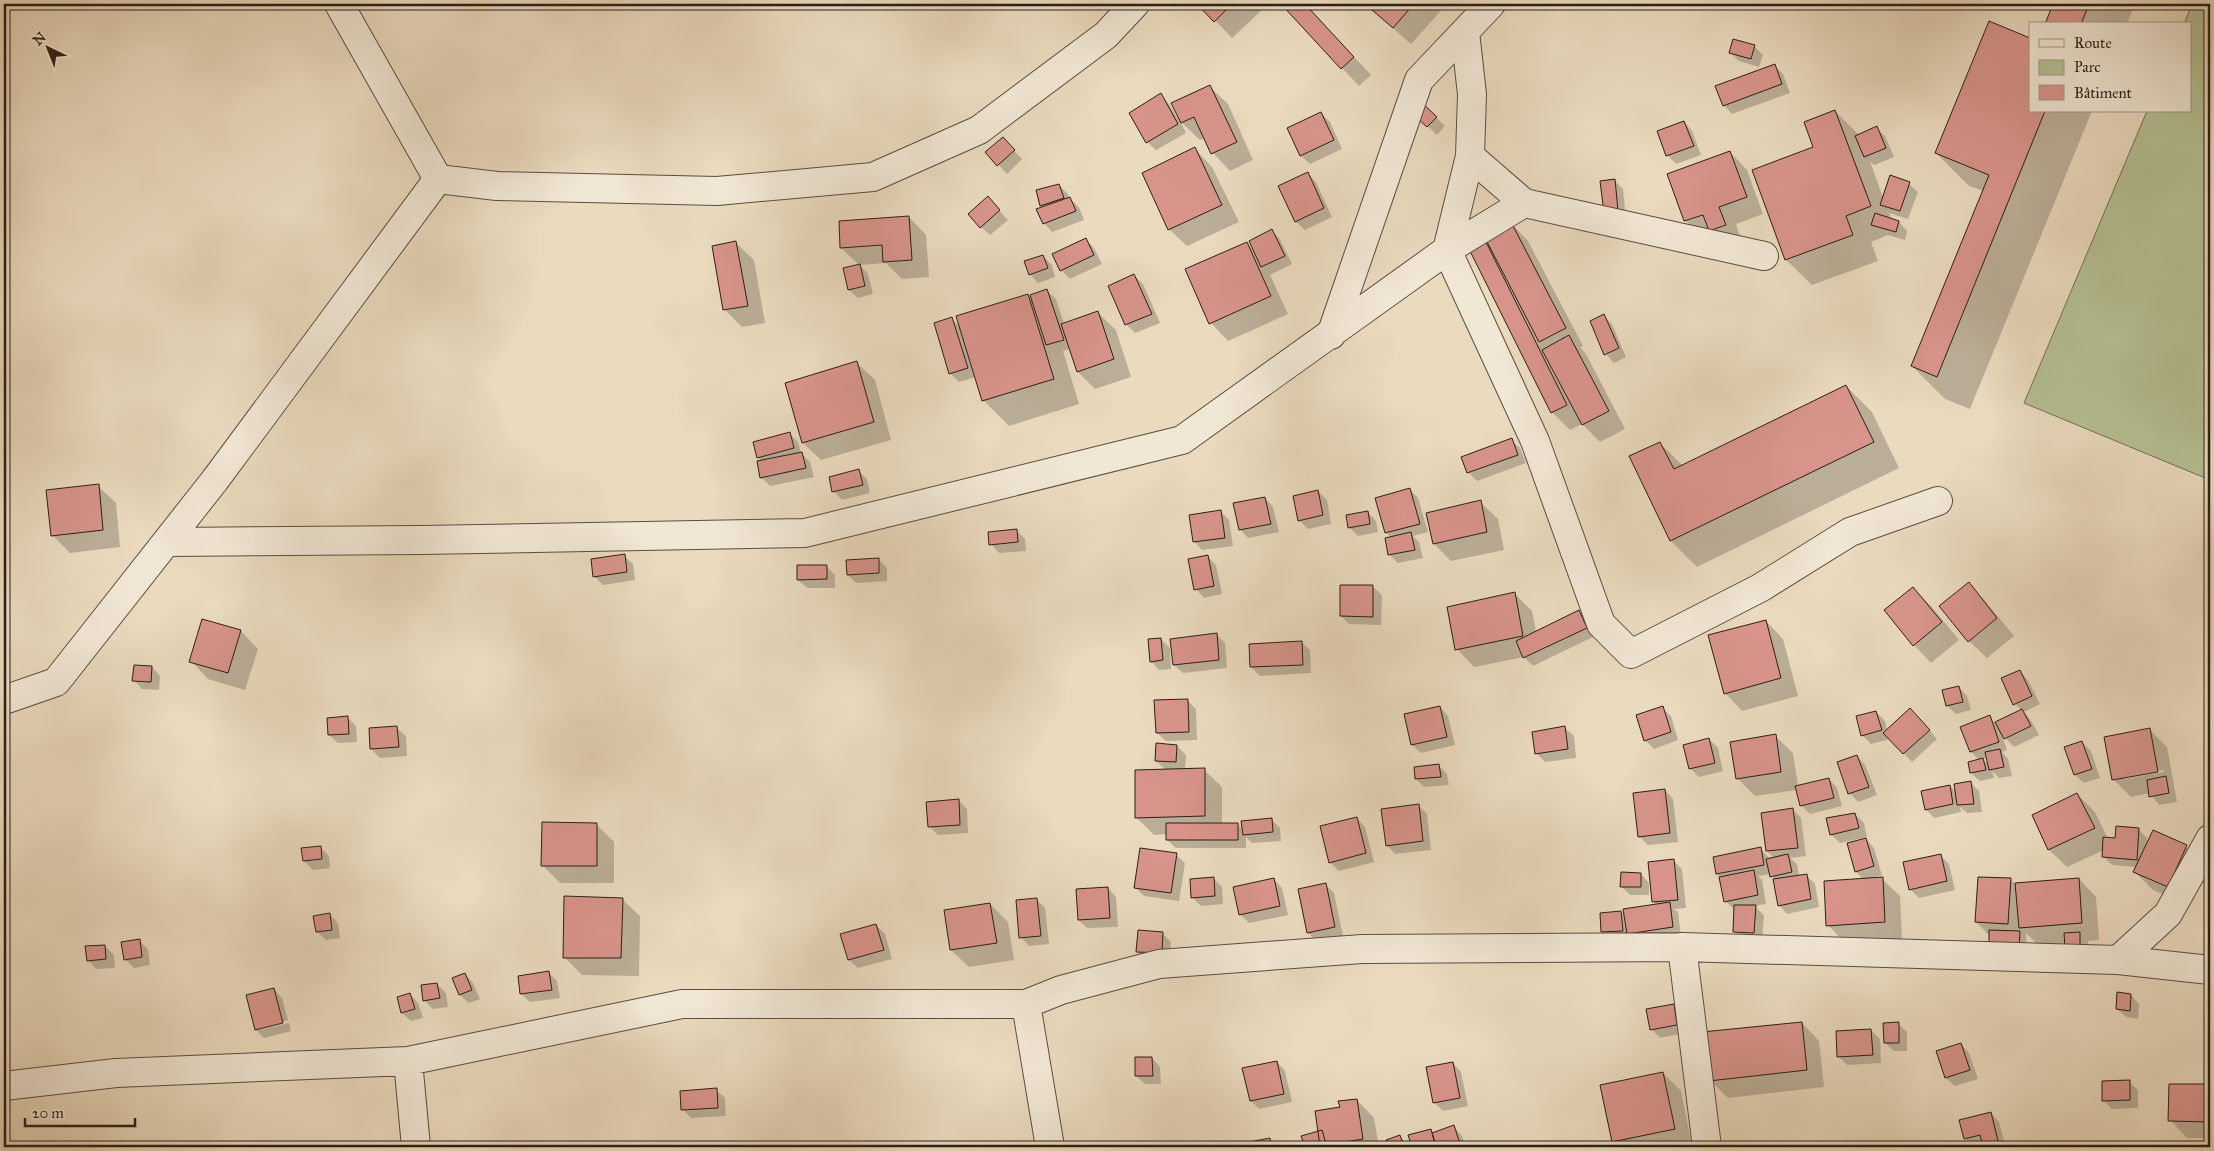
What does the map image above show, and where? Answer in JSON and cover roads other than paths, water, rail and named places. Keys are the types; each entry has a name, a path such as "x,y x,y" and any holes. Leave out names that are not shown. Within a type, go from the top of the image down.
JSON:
{"street":[{"path":"339,4 438,179"},
{"path":"438,179 497,186 717,191 873,178 979,130 1106,34 1135,4"},
{"path":"1331,335 1419,80 1491,4"},
{"path":"1465,32 1472,94 1470,156 1447,250 1535,441 1601,624 1631,654 1760,588 1850,532 1938,501"},
{"path":"1470,156 1524,203 1764,256"},
{"path":"4,700 56,682 215,480 438,179"},
{"path":"167,542 431,540 805,533 1182,440 1447,250 1524,203"},
{"path":"2118,960 2168,914 2210,839"},
{"path":"1682,947 1707,1147"},
{"path":"4,1086 116,1073 408,1061 682,1004 1026,1004 1061,990 1159,964 1362,949 1682,947 2118,960 2210,970"},
{"path":"1026,1004 1050,1147"},
{"path":"408,1061 416,1147"}]}
